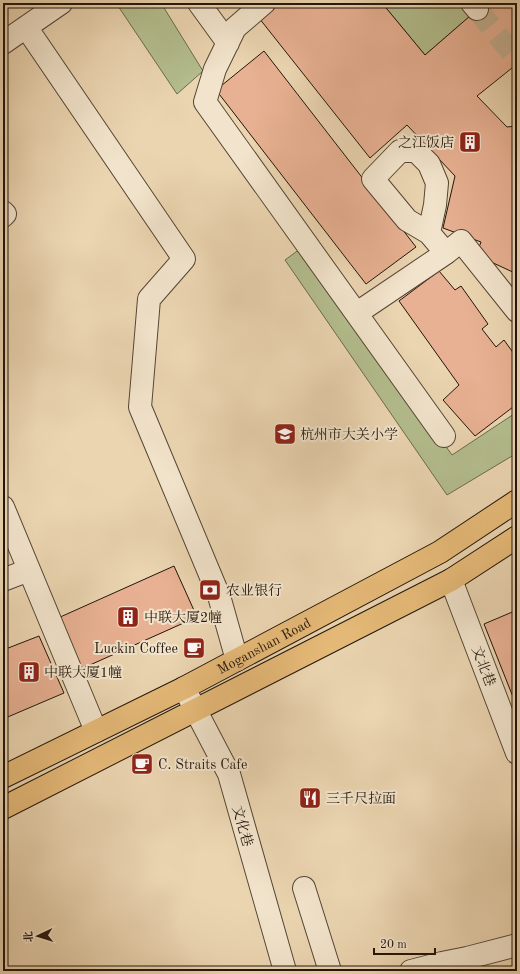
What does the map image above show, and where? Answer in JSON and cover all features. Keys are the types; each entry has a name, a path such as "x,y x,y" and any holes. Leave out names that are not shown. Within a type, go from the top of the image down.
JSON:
{"main road":[{"name":"Moganshan Road","path":"3,777 184,688 440,552 517,501"},
{"name":"Moganshan Road","path":"3,808 452,580 517,537"}],"street":[{"path":"3,43 61,3"},
{"path":"199,3 228,43"},
{"path":"264,3 235,28 215,69 205,102 444,436"},
{"path":"26,27 184,259 149,299 140,407 219,596 237,660"},
{"path":"429,233 446,253"},
{"path":"357,313 446,253 461,241 517,311"},
{"path":"3,507 96,731"},
{"path":"3,580 29,570"},
{"name":"文北巷","path":"452,580 517,753"},
{"name":"文化巷","path":"184,688 228,774 285,971"},
{"path":"304,888 330,971"},
{"path":"411,971 517,945"}],"green space":[{"path":"116,3 138,3 139,5 142,3 161,3 203,71 177,94"},
{"path":"382,3 460,3 470,16 425,55"},
{"path":"304,246 452,455 517,412 517,453 447,495 285,260"}],"building":[{"name":"之江饭店","path":"277,3 382,3 425,55 485,3 510,3 517,11 517,64 477,96 507,127 517,126 517,274 476,255 481,242 443,228 455,176 407,125 370,158 259,18"},
{"path":"264,51 416,247 366,284 216,90"},
{"path":"439,271 455,290 461,286 488,324 482,329 496,347 504,340 517,358 517,404 475,436 443,400 459,385 399,301"},
{"name":"中联大厦2幢","path":"174,566 197,617 81,669 58,618"},
{"path":"517,610 517,707 484,624"},
{"name":"中联大厦1幢","path":"39,636 64,693 3,719 3,650"}],"tunnel":[{"path":"477,9 517,59"}],"place":[{"name":"之江饭店","path":"470,142"},
{"name":"杭州市大关小学","path":"285,434"},
{"name":"农业银行","path":"210,590"},
{"name":"中联大厦2幢","path":"128,617"},
{"name":"Luckin Coffee","path":"194,648"},
{"name":"中联大厦1幢","path":"29,672"},
{"name":"C. Straits Cafe","path":"142,764"},
{"name":"三千尺拉面","path":"310,798"}]}
